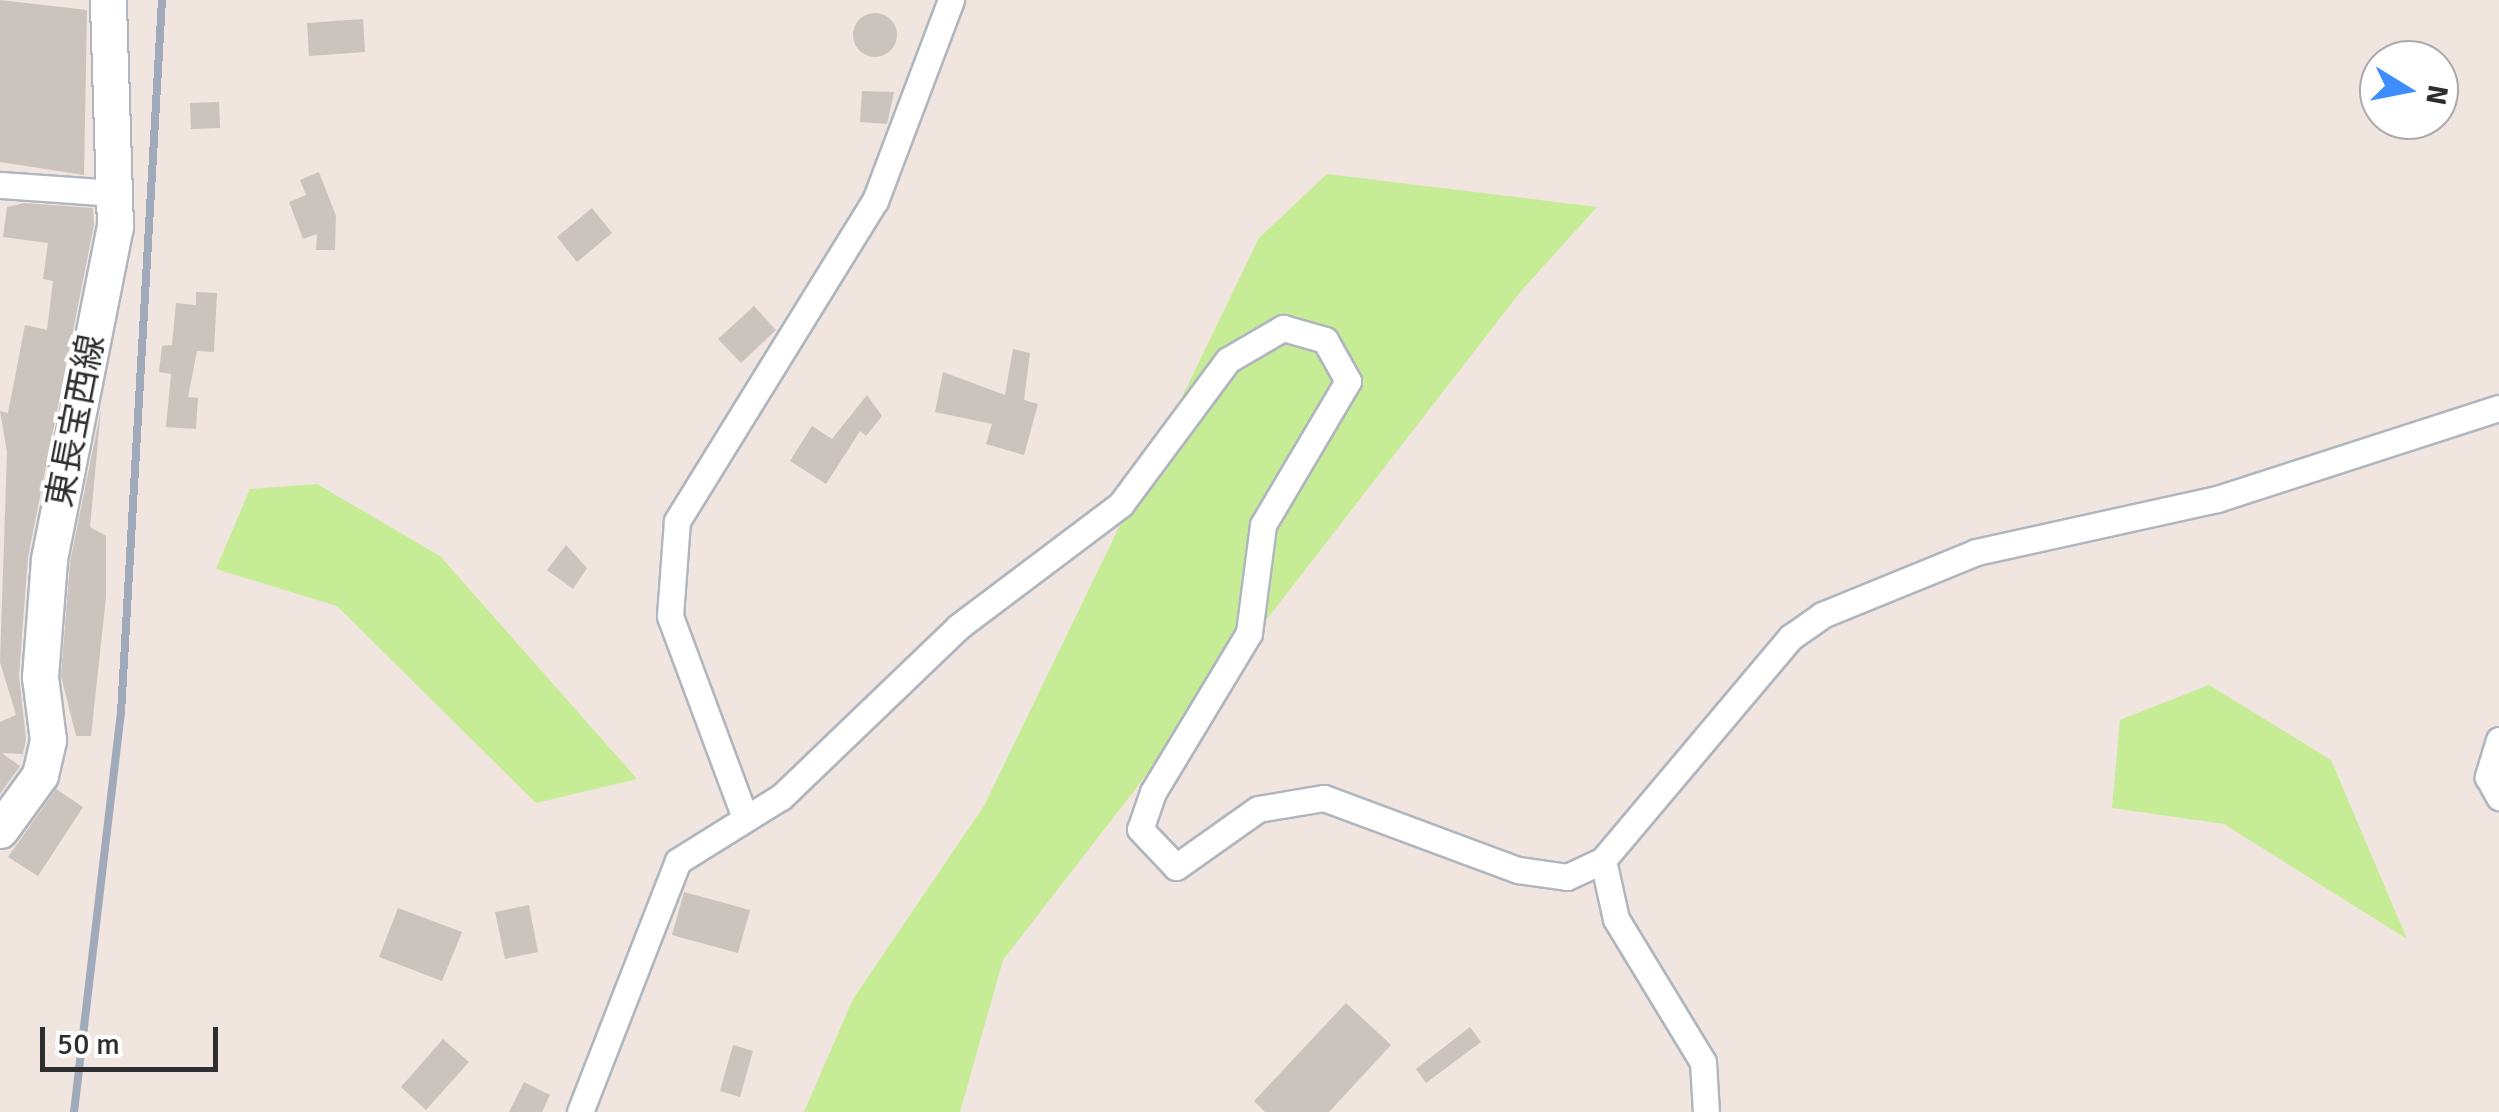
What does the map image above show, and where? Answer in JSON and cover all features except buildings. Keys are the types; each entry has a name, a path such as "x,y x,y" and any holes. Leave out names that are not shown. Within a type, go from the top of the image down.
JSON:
{"main road":[{"name":"東長宝西線","path":"0,830 40,775 48,740 40,677 49,559 115,226 108,0"}],"street":[{"path":"744,815 670,616 678,521 875,202 952,0"},
{"path":"0,185 113,193"},
{"path":"580,1112 678,862 744,815 781,797 958,627 1121,504 1228,360 1259,337 1303,326 1337,352 1348,381 1341,405 1276,498 1249,633 1140,829 1176,867 1258,809 1324,798 1518,870 1567,877 1604,860 1791,637 1822,615 1976,552 2217,499 2499,408"},
{"path":"2499,740 2488,777 2499,797"},
{"path":"1604,860 1616,919 1703,1062 1706,1112"}],"green space":[{"path":"1327,174 1597,207 1521,291 1003,960 960,1112 804,1112 853,999 984,806 1259,238"},
{"path":"317,484 440,556 637,779 536,803 337,606 216,569 250,489"},
{"path":"2209,685 2331,760 2407,939 2224,824 2112,808 2120,720"}],"railway":[{"path":"74,1112 121,713 162,0"}]}
